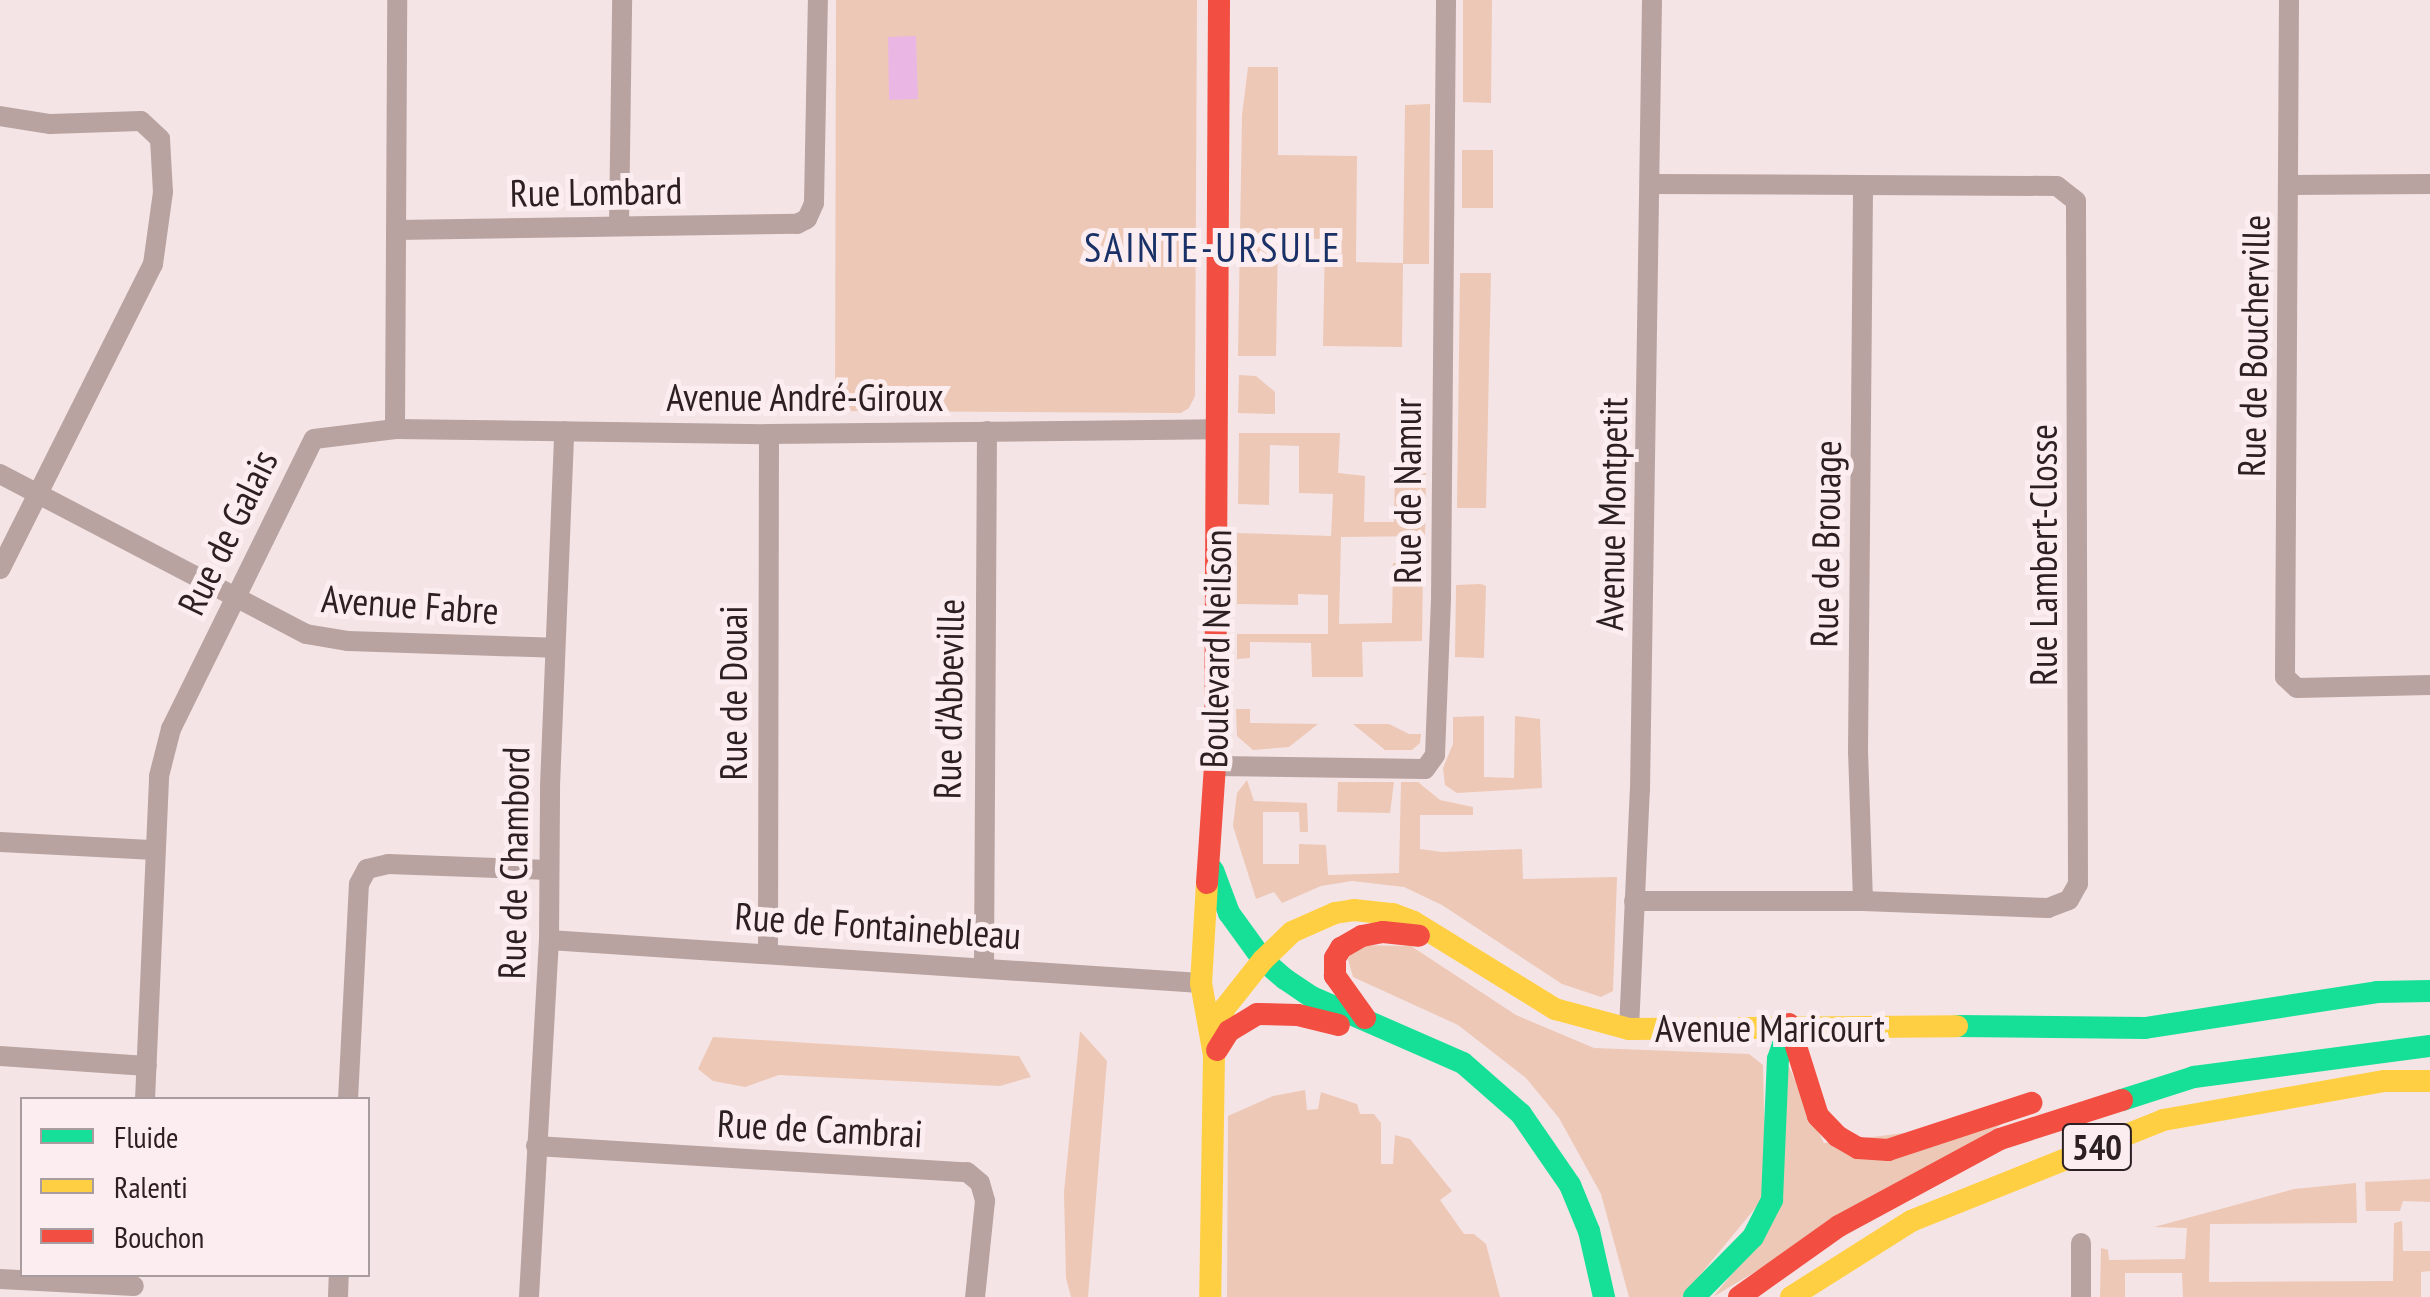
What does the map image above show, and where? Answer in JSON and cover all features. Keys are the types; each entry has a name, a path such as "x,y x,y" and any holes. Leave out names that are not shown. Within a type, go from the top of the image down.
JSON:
{"main road":[{"name":"Boulevard Neilson","path":"1210,1297 1214,1055 1201,983 1215,766 1219,0"},
{"path":"1209,859 1229,913 1263,960 1312,997 1438,1050 1487,1080 1541,1138 1580,1207 1604,1297"},
{"name":"Avenue Maricourt","path":"1214,1055 1224,1009 1263,960 1292,932 1335,913 1354,910 1393,914 1442,938 1555,1009 1629,1029 1789,1024 2144,1028 2377,992 2430,990"},
{"path":"1396,1033 1366,1019 1349,1000 1335,976 1335,958 1349,941 1362,936 1384,932 1442,938"},
{"path":"1214,1055 1229,1031 1247,1018 1274,1012 1396,1033"},
{"path":"1789,1024 1818,1116 1837,1136 1858,1148 1888,1150 2038,1101 2207,1060 2399,1039 2430,1044"},
{"path":"1694,1297 1753,1237 1772,1200 1778,1059 1789,1024"},
{"name":"540","path":"1739,1297 1839,1226 2000,1140 2194,1077 2430,1044"},
{"name":"540","path":"1791,1297 1911,1221 2163,1120 2384,1082 2430,1082"}],"street":[{"path":"395,430 397,0"},
{"path":"619,226 622,0"},
{"name":"Rue Lombard","path":"396,230 797,224 807,219 814,203 818,0"},
{"name":"Rue de Namur","path":"1215,766 1425,770 1435,755 1441,600 1446,0"},
{"name":"Avenue Montpetit","path":"1629,1029 1640,790 1652,0"},
{"name":"Rue de Boucherville","path":"2289,0 2285,677 2297,688 2430,685"},
{"path":"0,116 50,124 142,121 160,139 163,192 153,264 0,569"},
{"name":"Rue Lambert-Closse","path":"1634,901 1863,901 2048,908 2069,900 2078,884 2076,200 2058,186 1652,184"},
{"path":"2290,185 2430,184"},
{"name":"Rue de Brouage","path":"1863,186 1858,753 1863,901"},
{"name":"Avenue André-Giroux","path":"395,430 769,434 1216,430"},
{"name":"Rue de Galais","path":"146,1097 159,776 171,729 314,439 395,430"},
{"name":"Rue de Chambord","path":"529,1297 549,940 554,648 564,431"},
{"name":"Rue d'Abbeville","path":"984,966 986,432"},
{"name":"Rue de Douai","path":"768,952 769,434"},
{"name":"Avenue Fabre","path":"0,474 234,597 326,639 554,648"},
{"path":"0,842 155,850"},
{"path":"348,1097 359,884 368,869 388,864 549,870"},
{"name":"Rue de Fontainebleau","path":"549,940 1201,983"},
{"path":"0,1056 147,1066"},
{"name":"Rue de Cambrai","path":"536,1146 967,1172 980,1183 985,1201 975,1297"},
{"path":"2081,1243 2081,1297"},
{"path":"0,1279 134,1286"}],"shaded area":[{"path":"836,0 1197,0 1195,396 1189,408 1181,413 835,411"},
{"path":"1463,0 1492,0 1491,103 1463,102"},
{"path":"916,36 918,99 889,100 888,37"},
{"path":"1248,67 1278,67 1278,155 1357,156 1356,262 1403,263 1405,105 1430,104 1429,264 1403,264 1402,347 1323,346 1325,239 1278,238 1276,356 1238,356 1242,115"},
{"path":"1462,150 1493,150 1493,208 1462,208"},
{"path":"1460,273 1491,273 1486,508 1457,508"},
{"path":"1239,375 1256,376 1275,392 1275,414 1238,413"},
{"path":"1239,433 1340,433 1338,473 1365,476 1364,522 1394,522 1395,471 1426,473 1425,536 1341,537 1339,624 1392,623 1393,563 1423,564 1422,641 1362,642 1363,677 1312,677 1311,643 1250,642 1250,658 1237,659 1237,634 1328,634 1328,595 1298,594 1298,605 1237,604 1237,533 1331,536 1333,494 1299,493 1299,446 1270,445 1269,505 1238,504"},
{"path":"1456,585 1486,586 1484,658 1455,657"},
{"path":"1236,709 1250,709 1250,723 1318,724 1289,747 1253,750 1237,736"},
{"path":"1484,716 1484,777 1514,778 1515,716 1540,719 1542,788 1457,793 1445,785 1443,768 1453,744 1453,717"},
{"path":"1353,724 1389,724 1409,734 1421,734 1420,743 1412,750 1385,750"},
{"path":"1247,780 1254,801 1307,803 1308,832 1300,832 1299,812 1263,812 1263,864 1299,864 1299,844 1326,845 1328,875 1399,873 1401,782 1418,782 1440,800 1473,807 1473,815 1420,815 1420,849 1522,849 1523,879 1617,877 1613,991 1601,997 1562,984 1442,905 1404,887 1352,881 1321,886 1282,903 1274,892 1256,899 1233,826 1237,793"},
{"path":"1338,782 1394,782 1390,813 1337,812"},
{"path":"1357,945 1411,946 1516,1015 1594,1048 1749,1054 1763,1065 1766,1195 1682,1297 1629,1297 1601,1194 1559,1118 1526,1078 1458,1025 1353,977 1348,959"},
{"path":"1080,1031 1107,1061 1088,1297 1071,1297 1066,1278 1064,1192"},
{"path":"713,1037 1019,1056 1031,1077 1000,1086 779,1075 745,1087 713,1081 698,1069"},
{"path":"1788,1065 1824,1143 2009,1120 1713,1297 1751,1251"},
{"path":"1305,1090 1307,1110 1318,1109 1321,1092 1357,1104 1360,1114 1374,1114 1381,1123 1381,1164 1393,1164 1395,1135 1410,1139 1452,1191 1440,1200 1464,1234 1474,1234 1486,1244 1500,1297 1227,1297 1228,1116 1273,1096"},
{"path":"2430,1179 2430,1202 2403,1201 2400,1211 2366,1211 2365,1182"},
{"path":"2356,1183 2357,1223 2210,1224 2209,1282 2393,1281 2394,1223 2402,1221 2403,1251 2430,1251 2430,1271 2421,1272 2421,1297 2183,1297 2182,1273 2125,1273 2125,1297 2100,1297 2101,1248 2108,1250 2109,1260 2185,1259 2187,1228 2154,1227 2294,1189"}],"traffic: fast":[{"path":"1213,870 1229,913 1263,960 1285,979 1312,997 1463,1063 1521,1114 1570,1185 1589,1231 1604,1297"},
{"path":"1957,1026 2145,1028 2377,992 2430,991"},
{"path":"1694,1297 1753,1237 1772,1200 1778,1059 1789,1027"},
{"path":"2122,1100 2194,1077 2430,1046"}],"traffic: slow":[{"path":"1207,883 1201,983 1214,1055 1210,1297"},
{"path":"1214,1055 1224,1009 1263,960 1292,932 1335,913 1354,910 1393,914 1414,922 1555,1009 1629,1029 1957,1026"},
{"path":"1791,1297 1911,1221 2163,1120 2385,1081 2430,1081"}],"traffic: jam":[{"path":"1207,883 1215,766 1219,0"},
{"path":"1365,1018 1335,976 1335,958 1341,948 1362,936 1383,932 1419,936"},
{"path":"1217,1050 1229,1031 1257,1014 1298,1015 1339,1025"},
{"path":"1789,1024 1818,1116 1837,1136 1858,1148 1888,1150 2031,1103"},
{"path":"1739,1297 1839,1226 2000,1139 2122,1100"}],"district":[{"name":"SAINTE-URSULE","path":"1213,247"}]}
